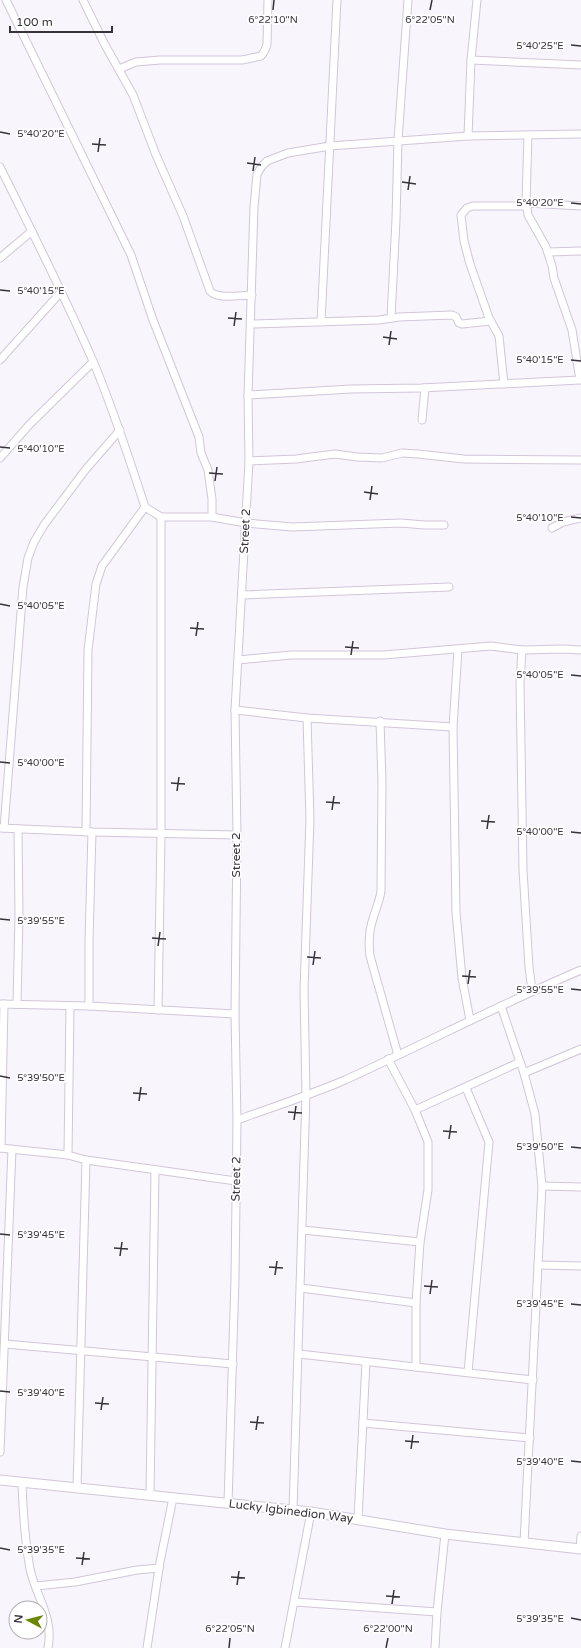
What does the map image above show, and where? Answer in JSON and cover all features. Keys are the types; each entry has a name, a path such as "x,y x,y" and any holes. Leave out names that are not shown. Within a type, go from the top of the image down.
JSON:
{"street":[{"path":"6,0 130,255 153,320 199,438 201,453 208,470 212,498 212,517"},
{"path":"83,0 133,95 156,156 183,216 210,291 213,295 218,296 252,295"},
{"path":"118,69 136,62 160,60 242,60 261,56 267,45 268,0"},
{"path":"321,322 337,0"},
{"path":"391,318 398,140 408,0"},
{"path":"468,136 471,60 477,0"},
{"path":"471,60 581,65"},
{"name":"Street 2","path":"228,1503 233,1364 237,1120 235,1014 237,835 234,710 249,461 248,395 254,207 257,174 267,161 288,153 330,146 468,136 581,134"},
{"path":"248,395 351,389 426,388 581,380 572,330 554,278 548,252 542,238 533,226 528,214 528,135"},
{"path":"0,167 32,231 93,362 120,430 145,507 161,517 212,517 246,523 292,527 401,523 444,526"},
{"path":"504,384 499,336 490,321 470,264 464,241 461,215 467,208 474,206 581,206"},
{"path":"0,258 32,231"},
{"path":"548,252 581,251"},
{"path":"0,360 61,292"},
{"path":"251,324 452,315 456,317 459,323 462,324 490,321"},
{"path":"0,458 30,424 93,362"},
{"path":"422,420 426,388"},
{"path":"120,430 86,469 44,525 34,542 28,558 23,587 2,828 89,832 237,835"},
{"path":"249,461 308,458 335,454 382,458 402,453 470,459 581,460"},
{"path":"89,1006 87,657 96,584 102,566 145,507"},
{"path":"158,1010 162,834 161,517"},
{"path":"552,528 563,522 581,518"},
{"path":"242,595 449,587"},
{"path":"238,660 291,655 384,655 458,650 477,646 491,646 522,650 581,650"},
{"path":"458,650 453,727 456,912 462,978 470,1020"},
{"path":"522,650 520,683 523,870 528,967 532,991"},
{"path":"234,710 307,718 380,721 453,727"},
{"path":"294,1511 306,1095 304,990 310,819 307,718"},
{"path":"380,721 382,782 381,891 379,903 370,930 369,942 370,956 398,1054"},
{"path":"17,1004 19,915 18,829"},
{"path":"237,1120 344,1080 532,991 581,970"},
{"path":"235,1014 89,1006 2,1004 1,1148 68,1155 86,1160 236,1181"},
{"path":"68,1155 70,1006"},
{"path":"500,1006 524,1073 535,1114 542,1186 524,1542"},
{"path":"524,1073 581,1050"},
{"path":"388,1059 415,1110 428,1142 428,1190 420,1242 416,1303 416,1367"},
{"path":"415,1110 520,1062"},
{"path":"466,1088 489,1142 468,1372"},
{"path":"0,1452 12,1149"},
{"path":"77,1489 86,1160"},
{"path":"150,1496 156,1170"},
{"path":"542,1186 581,1187"},
{"path":"303,1230 420,1242"},
{"path":"538,1265 581,1266"},
{"path":"301,1288 416,1303"},
{"path":"5,1344 233,1364"},
{"path":"299,1354 533,1380"},
{"path":"358,1519 366,1362"},
{"path":"363,1423 530,1438"},
{"name":"Lucky Igbinedion Way","path":"0,1480 22,1484 311,1512 445,1534 580,1549"},
{"path":"22,1484 27,1548 31,1570 49,1626 48,1648"},
{"path":"147,1648 159,1568 172,1498"},
{"path":"285,1648 311,1512"},
{"path":"436,1648 437,1612 445,1534"},
{"path":"580,1549 581,1536"},
{"path":"36,1586 75,1582 137,1570 159,1568"},
{"path":"295,1602 437,1612"}]}
